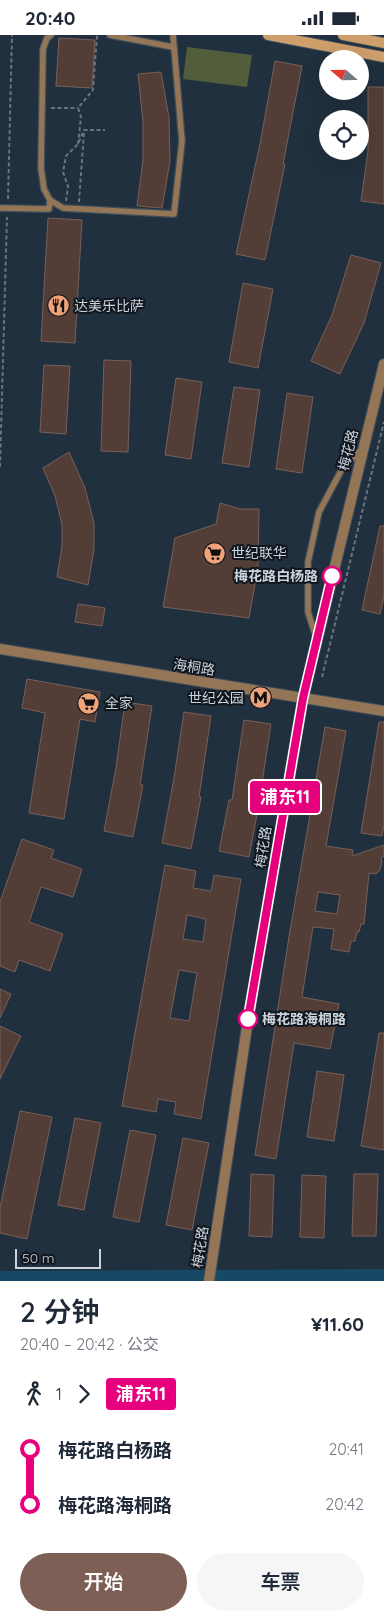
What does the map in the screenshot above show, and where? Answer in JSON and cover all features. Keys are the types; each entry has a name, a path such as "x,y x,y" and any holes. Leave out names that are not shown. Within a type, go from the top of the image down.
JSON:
{"main road":[{"path":"268,35 384,57"},
{"path":"343,35 384,43"}],"street":[{"name":"梅花路","path":"209,1281 248,1020 303,698 316,638 384,364"},
{"name":"海桐路","path":"0,649 384,711"}],"lane":[{"path":"0,208 49,209 50,201 44,189 41,168 43,49 47,38 51,35"},
{"path":"110,35 173,47"},
{"path":"50,201 65,208 174,214 182,141 173,35"},
{"path":"316,638 308,611 308,562 319,513 342,469 363,449"}],"path":[{"path":"0,467 12,35"},
{"path":"78,108 93,90 97,35"},
{"path":"42,108 78,108"},
{"path":"78,108 81,117 78,144"},
{"path":"78,209 84,130"},
{"path":"65,208 68,186 64,172 66,156 78,144 84,130"},
{"path":"84,130 105,131"},
{"path":"322,677 384,422"}],"green space":[{"path":"187,47 252,55 247,87 183,79"}],"building":[{"path":"59,38 95,40 92,88 56,86"},
{"path":"275,61 302,66 283,164 285,164 265,260 236,254 260,144"},
{"path":"161,72 169,118 170,161 162,208 137,206 143,160 143,122 138,74"},
{"path":"369,87 384,87 384,204 361,201 367,160 369,160"},
{"path":"48,218 82,220 75,343 41,341"},
{"path":"351,255 381,263 364,323 340,374 311,361 332,315"},
{"path":"243,283 273,289 258,368 229,362"},
{"path":"104,360 131,361 128,452 101,451"},
{"path":"44,365 70,366 66,434 40,432"},
{"path":"176,378 202,382 191,459 165,455"},
{"path":"234,387 260,390 249,467 222,463"},
{"path":"287,393 313,397 302,473 276,469"},
{"path":"69,452 85,488 94,523 94,549 88,585 57,577 62,546 62,525 55,496 43,468"},
{"name":"世纪联华","path":"220,503 240,509 259,509 258,567 249,618 163,607 175,538 216,524"},
{"path":"380,526 384,526 384,596 380,614 362,610"},
{"path":"78,604 105,608 102,626 75,622"},
{"path":"27,679 100,692 95,722 80,719 64,819 29,813 45,713 22,708"},
{"path":"125,702 152,706 140,785 143,785 133,837 104,831 116,768"},
{"path":"184,712 211,716 199,797 201,797 191,849 162,843"},
{"path":"244,720 271,724 249,857 219,851 229,800 232,800"},
{"path":"379,722 384,722 384,825 382,836 361,833"},
{"path":"325,727 346,731 326,846 353,850 352,856 384,845 384,856 381,858 380,870 376,874 369,873 364,924 361,924 355,941 351,941 349,952 331,949 334,929 313,927 302,997 339,1004 330,1049 294,1043 276,1159 255,1155 289,937","holes":["318,892 340,895 337,914 315,911"]},
{"path":"22,839 54,850 51,858 82,869 73,897 41,887 29,922 63,934 50,971 19,960 15,972 0,966 0,902"},
{"path":"165,865 196,871 193,888 211,891 214,875 241,879 201,1119 174,1114 176,1102 158,1099 156,1112 122,1106","holes":["187,915 206,919 203,942 183,939","179,970 197,973 189,1021 170,1018"]},
{"path":"0,989 11,994 0,1018"},
{"path":"0,1026 21,1036 0,1079"},
{"path":"379,1033 384,1033 384,1150 361,1146"},
{"path":"317,1071 344,1075 334,1141 307,1137"},
{"path":"20,1111 52,1117 27,1239 0,1233 0,1208"},
{"path":"75,1118 101,1123 84,1210 58,1205"},
{"path":"130,1130 156,1135 139,1222 113,1217"},
{"path":"183,1138 209,1143 192,1230 166,1225"},
{"path":"251,1174 274,1175 272,1237 249,1236"},
{"path":"354,1174 378,1174 376,1236 352,1236"},
{"path":"302,1175 326,1176 324,1238 300,1237"}],"waterway":[{"path":"0,1277 384,1275"}],"bus line":[{"name":"浦东11","path":"248,1019 295,740 311,657 332,576"}],"place":[{"name":"达美乐比萨","path":"58,306"},
{"name":"世纪联华","path":"215,553"},
{"name":"梅花路白杨路","path":"332,576"},
{"name":"世纪公园","path":"260,698"},
{"name":"全家","path":"89,703"},
{"name":"梅花路海桐路","path":"248,1019"}]}
